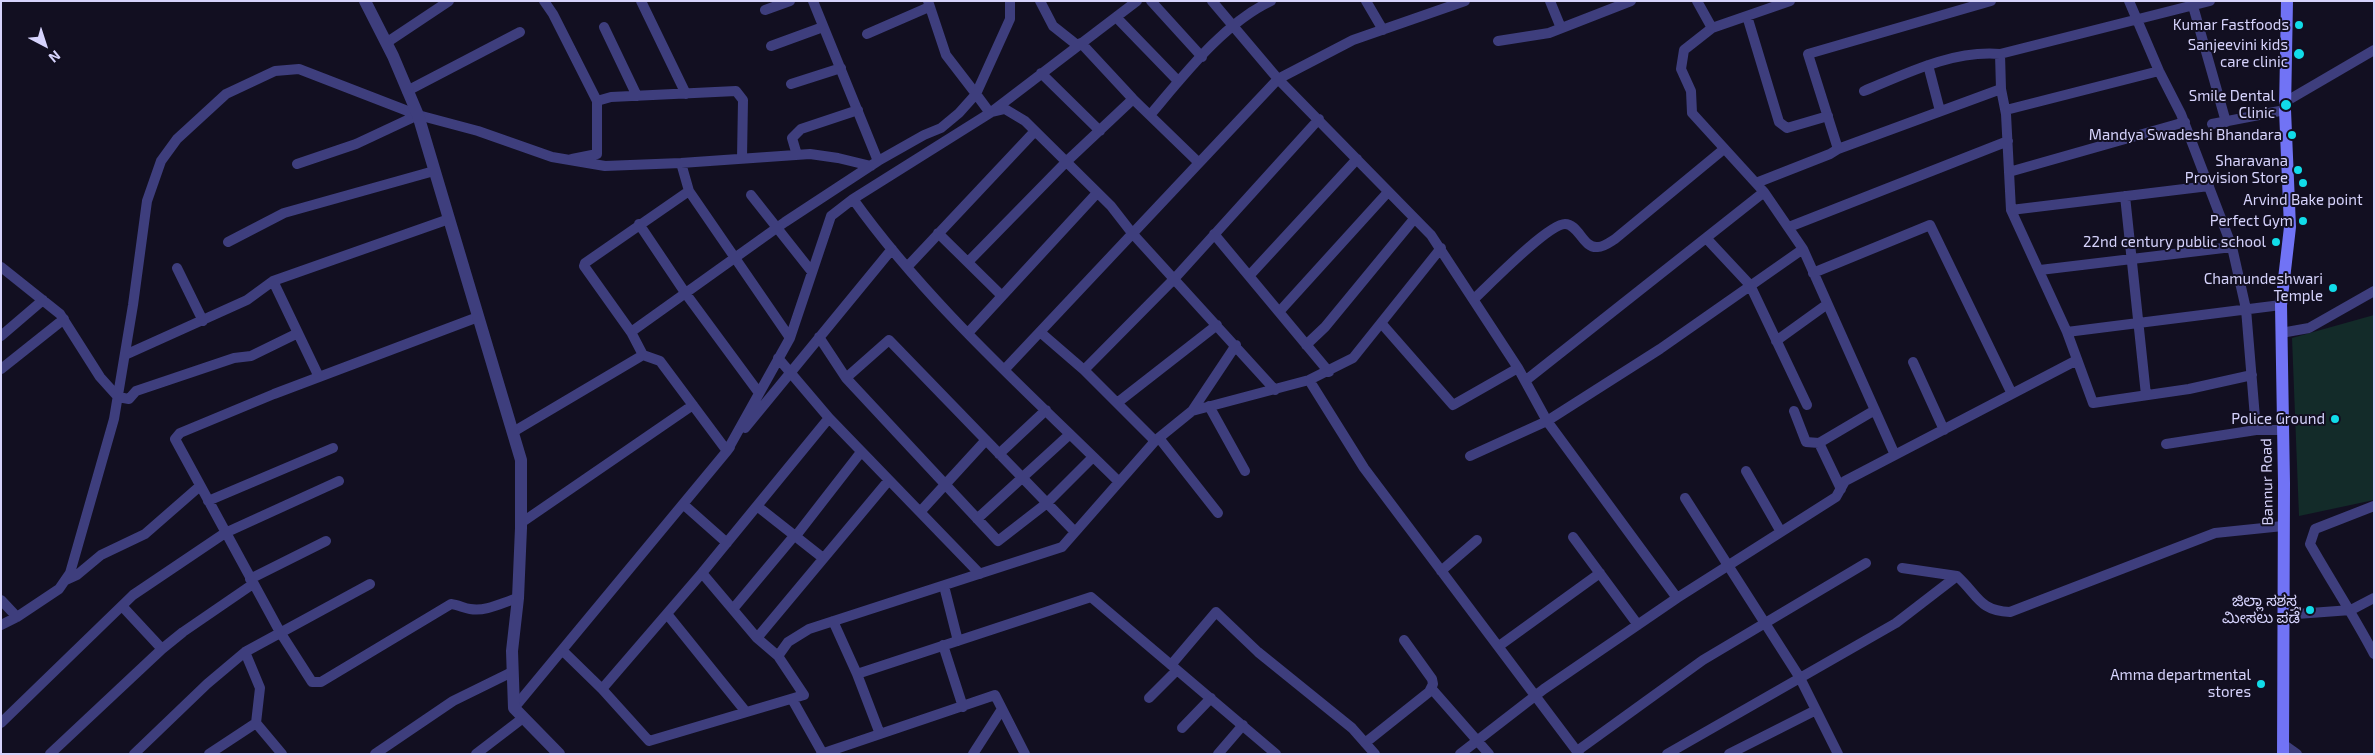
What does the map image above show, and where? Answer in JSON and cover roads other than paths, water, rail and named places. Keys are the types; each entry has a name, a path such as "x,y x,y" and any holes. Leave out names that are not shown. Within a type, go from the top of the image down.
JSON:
{"main road":[{"name":"Bannur Road","path":"2283,749 2284,526 2281,305 2290,227 2285,106 2287,1"}],"street":[{"path":"365,1 418,115 521,460 518,598 512,651 514,708 559,754"},
{"path":"386,43 449,1"},
{"path":"544,1 553,14 597,101 597,154 566,160"},
{"path":"641,1 686,94"},
{"path":"764,10 790,1"},
{"path":"813,1 858,110 875,164"},
{"path":"631,332 776,228 875,164 924,135 941,128 959,113 976,94 1010,19 1010,1"},
{"path":"1040,1 1053,26 1079,44 1198,162"},
{"path":"727,451 790,338 831,216 854,199 990,113 1137,1"},
{"path":"1150,1 1202,57"},
{"path":"1212,1 1278,79 1320,119 1441,248 1518,368 1547,421 1677,598"},
{"path":"1151,114 1178,81 1233,26 1251,10 1271,1"},
{"path":"1366,1 1383,30"},
{"path":"1005,369 1278,79 1353,40 1465,1"},
{"path":"1550,1 1561,28"},
{"path":"1498,41 1549,33 1630,1"},
{"path":"1698,1 1712,28"},
{"path":"1790,1 1712,28 1684,50 1681,58 1681,69 1691,92 1692,113 1764,192 1803,249 1826,305 1895,455"},
{"path":"1838,149 1808,54 1991,1"},
{"path":"2129,1 2159,71 2184,122 2232,247 2246,309 2256,430"},
{"path":"1864,91 1928,65 1980,52 2000,54 2210,1"},
{"path":"867,34 928,4 946,55 990,113"},
{"path":"2194,6 2226,122"},
{"path":"1747,16 1779,122 1787,128 1828,116"},
{"path":"1116,17 1178,81"},
{"path":"770,46 823,27"},
{"path":"604,28 637,96"},
{"path":"407,91 520,32"},
{"path":"2212,124 2285,106 2374,50"},
{"path":"2000,54 2001,89 2006,110 2011,210 2067,332 2093,403 2189,389 2252,375"},
{"path":"1928,65 1940,111"},
{"path":"791,84 841,68"},
{"path":"1,625 17,617 59,589 70,573 114,419 125,355 146,201 161,161 182,133 226,94 275,71 299,69 418,115 451,122 566,160 605,166 822,155 875,164"},
{"path":"2006,110 2159,71"},
{"path":"1041,73 1100,131"},
{"path":"1756,184 1838,149 2001,89"},
{"path":"597,101 610,97 736,91 742,100 742,158"},
{"path":"968,262 1066,162 1133,99"},
{"path":"990,113 1005,109 1025,121 1097,193 1275,390"},
{"path":"797,155 792,138 801,129 858,110"},
{"path":"296,164 356,144 418,115"},
{"path":"1084,370 1174,278 1320,119"},
{"path":"2009,172 2184,122"},
{"path":"908,266 1035,131"},
{"path":"1789,227 2008,141"},
{"path":"1474,299 1546,233 1562,224 1568,224 1594,247 1599,248 1615,240 1724,148"},
{"path":"1249,276 1357,159"},
{"path":"681,163 689,191 790,338"},
{"path":"228,242 284,213 434,171"},
{"path":"2011,210 2209,186"},
{"path":"689,191 639,224 584,265 631,332 643,354 660,361 727,451"},
{"path":"1279,312 1388,192"},
{"path":"1525,381 1707,239 1764,192"},
{"path":"968,333 1097,193"},
{"path":"751,195 812,272"},
{"path":"2125,196 2146,395"},
{"path":"854,199 892,249 968,333 1119,482"},
{"path":"125,355 247,300 273,281 449,219"},
{"path":"1306,345 1325,327 1414,219"},
{"path":"639,224 686,294 759,393"},
{"path":"1813,273 1930,225 2012,394"},
{"path":"938,233 1002,296"},
{"path":"1214,234 1329,372"},
{"path":"1707,239 1750,286 1807,405"},
{"path":"2040,270 2232,247"},
{"path":"1192,411 1309,380 1329,372 1353,358 1441,248"},
{"path":"514,708 892,249"},
{"path":"1470,456 1547,421 1660,350 1803,249"},
{"path":"2,268 64,319 100,377 118,397 129,399 136,391 234,358 251,356 298,333"},
{"path":"177,268 203,320"},
{"path":"273,281 319,377"},
{"path":"2281,333 2309,328 2374,291"},
{"path":"1,336 43,300"},
{"path":"1776,341 1826,305"},
{"path":"2067,332 2281,305"},
{"path":"478,317 319,377 180,433 174,439 251,582 301,667 312,682 316,683 451,604 470,609 488,608 518,598"},
{"path":"1,369 64,319"},
{"path":"1382,324 1452,405 1518,368"},
{"path":"1117,403 1217,325"},
{"path":"1040,332 1084,370 1157,440 1218,513"},
{"path":"819,337 846,378 998,541 1047,503 1093,457"},
{"path":"846,378 889,340 1075,532"},
{"path":"778,656 788,642 809,630 1062,547 1157,440 1192,411 1236,345"},
{"path":"513,432 643,354"},
{"path":"778,358 829,418 980,574"},
{"path":"1460,754 1536,695 1677,598 1836,497 1846,481 2077,360"},
{"path":"1913,362 1944,430"},
{"path":"1309,380 1364,468 1578,752 1703,660 1866,563"},
{"path":"521,523 693,405"},
{"path":"1209,406 1245,471"},
{"path":"999,454 1046,410"},
{"path":"1794,411 1806,442 1819,443 1875,410"},
{"path":"602,689 702,573 829,418"},
{"path":"2166,444 2256,430 2282,430"},
{"path":"977,519 1023,479 1070,434"},
{"path":"920,512 986,440"},
{"path":"1819,443 1841,489"},
{"path":"208,501 333,448"},
{"path":"732,609 795,536 861,452"},
{"path":"1746,471 1781,532"},
{"path":"1,723 133,595 225,533 339,480"},
{"path":"757,638 889,480"},
{"path":"65,580 77,575 101,555 145,534 200,486"},
{"path":"1685,498 1800,678 1838,754"},
{"path":"683,504 727,543"},
{"path":"757,506 823,558"},
{"path":"2373,508 2315,528 2310,544 2337,591 2351,610 2374,654"},
{"path":"1902,568 1957,576 1985,607 1999,612 2010,612 2215,533 2284,526"},
{"path":"1573,536 1638,625"},
{"path":"1441,571 1477,540"},
{"path":"50,754 162,649 183,632 251,582 326,541"},
{"path":"562,650 602,689 649,741 804,695 778,656 757,638 702,573"},
{"path":"1499,646 1600,573"},
{"path":"1667,754 1896,623 1957,576"},
{"path":"134,754 207,684 245,652 370,584"},
{"path":"944,586 958,641"},
{"path":"857,674 1091,597 1276,754"},
{"path":"2283,615 2351,610 2374,598"},
{"path":"1,600 17,617"},
{"path":"122,606 162,649"},
{"path":"1149,698 1216,612 1258,652 1352,728 1375,754"},
{"path":"667,614 746,712"},
{"path":"833,622 857,674 880,734"},
{"path":"1365,742 1431,688 1432,679 1404,640"},
{"path":"943,646 963,707"},
{"path":"245,652 260,688 256,723 282,754"},
{"path":"376,754 453,701 512,672"},
{"path":"1431,688 1489,754"},
{"path":"792,699 822,754 995,695 1026,754"},
{"path":"1182,728 1210,698"},
{"path":"973,754 1002,709"},
{"path":"1729,754 1816,710"},
{"path":"480,752 523,718"},
{"path":"209,754 256,723"},
{"path":"1218,754 1243,725"},
{"path":"2283,749 2297,754"}],"place":[{"name":"Kumar Fastfoods","path":"2299,25"},
{"name":"Sanjeevini kids care clinic","path":"2299,54"},
{"name":"Smile Dental Clinic","path":"2286,105"},
{"name":"Mandya Swadeshi Bhandara","path":"2292,135"},
{"name":"Sharavana Provision Store","path":"2298,170"},
{"name":"Arvind Bake point","path":"2303,183"},
{"name":"Perfect Gym","path":"2303,221"},
{"name":"22nd century public school","path":"2276,242"},
{"name":"Chamundeshwari Temple","path":"2333,288"},
{"name":"Police Ground","path":"2335,419"},
{"name":"ಜಿಲ್ಲಾ ಸಶಸ್ತ್ರ ಮೀಸಲು ಪಡೆ","path":"2310,610"},
{"name":"Amma departmental stores","path":"2261,684"}]}
